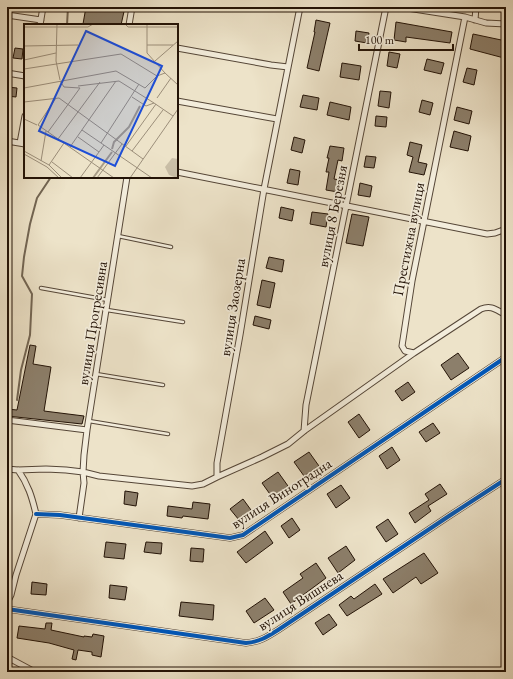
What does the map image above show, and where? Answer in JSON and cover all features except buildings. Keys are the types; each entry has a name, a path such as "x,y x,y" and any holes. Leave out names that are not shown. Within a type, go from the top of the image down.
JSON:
{"street":[{"path":"7,15 40,22 43,7"},
{"path":"129,24 132,7"},
{"name":"вулиця Заозерна","path":"217,477 217,463 264,189 300,7"},
{"name":"вулиця 8 Березня","path":"304,431 306,405 386,7"},
{"path":"401,7 486,23 506,24"},
{"path":"475,20 476,7"},
{"name":"Престижна вулиця","path":"414,353 405,351 402,346 403,338 423,222 465,18"},
{"path":"178,48 271,65 288,66"},
{"path":"7,73 24,76"},
{"path":"178,102 278,119"},
{"path":"7,141 22,144 24,125"},
{"path":"178,172 487,234 495,234 506,229"},
{"name":"вулиця Прогресивна","path":"79,518 84,483 83,472 87,430 127,178"},
{"path":"7,468 18,470 46,469 83,472 99,476 192,486 203,484 288,444 414,353 481,310 490,307 506,315"},
{"name":"вулиця Виноградна","path":"36,514 60,515 230,538 236,537 250,530 506,357"},
{"path":"7,420 87,430"},
{"path":"7,603 11,595 36,514 31,493 18,470"},
{"name":"вулиця Вишнева","path":"7,609 246,643 255,642 262,640 278,630 506,479"},
{"path":"7,657 35,672"}],"lane":[{"path":"118,236 171,247"},
{"path":"42,288 108,300"},
{"path":"107,310 183,322"},
{"path":"96,374 163,385"},
{"path":"89,421 168,434"}],"waterway":[{"path":"67,24 68,7"},
{"path":"17,400 21,370 30,335 32,294 22,276 24,257 30,224 37,198 50,178"}],"cycle path":[{"path":"36,514 60,515 230,538 243,535 506,357"},
{"path":"7,609 246,643 255,642 278,630 506,479"}]}
